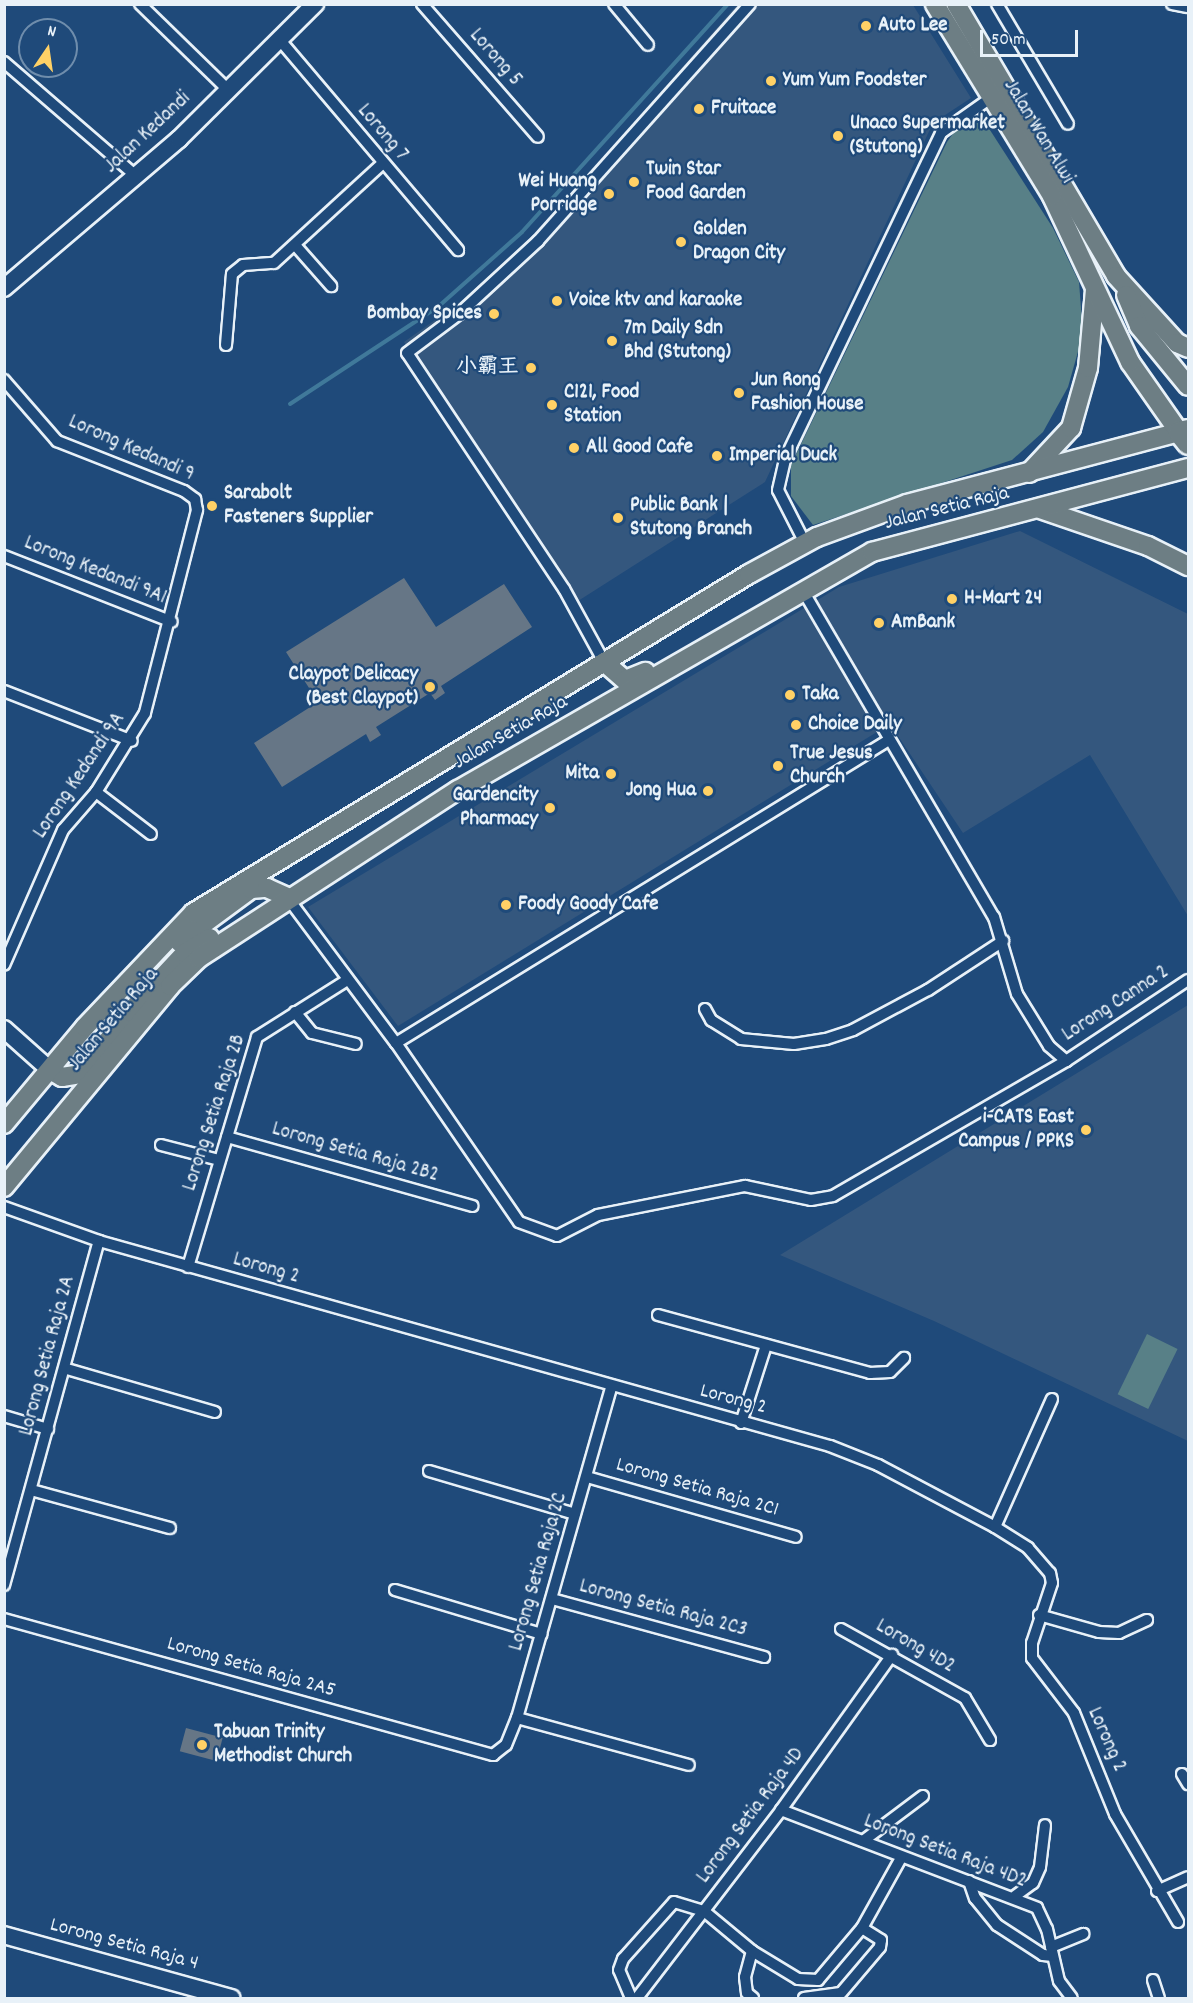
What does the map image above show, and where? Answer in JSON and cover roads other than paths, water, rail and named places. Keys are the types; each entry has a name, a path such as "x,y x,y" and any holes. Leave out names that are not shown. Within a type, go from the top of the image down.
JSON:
{"main road":[{"name":"Jalan Wan Alwi","path":"935,4 1052,196 1130,362 1185,435"},
{"name":"Jalan Wan Alwi","path":"956,4 1120,282"},
{"path":"1120,282 1177,343 1188,348"},
{"path":"1120,282 1138,326 1188,386"},
{"path":"1029,474 1071,428 1088,368 1095,287"},
{"name":"Jalan Setia Raja","path":"4,1124 86,1027 193,913 225,891 805,543 907,504 1185,435"},
{"name":"Jalan Setia Raja","path":"4,1187 170,986 223,940 287,897 458,790 802,589 872,552 1188,468"},
{"path":"1040,509 1148,546 1188,566"},
{"path":"604,662 625,680 693,652"},
{"path":"86,1027 110,1017 185,936 251,889 267,888 287,897"},
{"path":"50,1070 62,1077 82,1074 130,1012 185,953 207,938 223,940"}],"street":[{"path":"140,4 228,89"},
{"name":"Jalan Kedandi","path":"4,288 136,176 315,4"},
{"name":"Lorong 5","path":"422,4 538,137"},
{"path":"614,4 648,45"},
{"path":"604,662 564,588 407,352 439,330 538,241 750,4"},
{"path":"997,4 1068,124"},
{"path":"1172,4 1188,7"},
{"name":"Lorong 7","path":"279,39 382,164 458,250"},
{"path":"4,62 136,176"},
{"path":"805,543 778,490 785,459 941,133 992,97"},
{"path":"226,345 232,274 243,265 274,263 382,164"},
{"path":"295,245 331,286"},
{"name":"Lorong Kedandi 9","path":"4,380 57,441 195,499"},
{"name":"Lorong Kedandi 9A","path":"4,965 55,845 132,741 172,622 197,510 195,499"},
{"name":"Lorong Kedandi 9A1","path":"4,556 172,622"},
{"path":"802,589 889,740 946,829 1003,941 1017,994 1049,1046 1066,1061"},
{"path":"4,691 132,741"},
{"path":"396,1043 889,740"},
{"path":"96,792 151,834"},
{"name":"Lorong Canna 2","path":"287,897 396,1043 519,1222 557,1236 598,1215 745,1186 812,1200 833,1196 1066,1061 1188,980"},
{"path":"705,1009 711,1020 741,1039 794,1044 826,1039 853,1030 928,990 1003,941"},
{"name":"Lorong Setia Raja 2B","path":"188,1267 257,1037 347,980"},
{"path":"295,1012 312,1033 356,1044"},
{"path":"4,1029 50,1070"},
{"path":"1049,1046 1051,1069"},
{"name":"Lorong Setia Raja 2B2","path":"228,1137 472,1206"},
{"path":"161,1145 219,1160"},
{"name":"Lorong 2","path":"4,1207 99,1241 188,1267 856,1455 995,1527 1028,1548 1050,1573 1052,1583 1039,1615 1032,1658 1074,1713 1115,1814 1157,1891 1178,1922"},
{"name":"Lorong Setia Raja 2A","path":"4,1586 7,1566 67,1369 99,1241"},
{"path":"658,1315 870,1373 890,1372 904,1358"},
{"path":"741,1423 766,1345"},
{"path":"67,1369 215,1412"},
{"name":"Lorong Setia Raja 2C","path":"487,1756 506,1745 517,1718 611,1387"},
{"path":"995,1527 1052,1399"},
{"path":"4,1416 48,1429"},
{"path":"429,1471 575,1515"},
{"name":"Lorong Setia Raja 2C1","path":"587,1477 796,1537"},
{"path":"31,1490 170,1528"},
{"path":"395,1590 542,1634"},
{"name":"Lorong Setia Raja 2C3","path":"552,1599 764,1657"},
{"path":"1039,1615 1099,1632 1119,1633 1147,1620"},
{"name":"Lorong Setia Raja 2A5","path":"4,1619 487,1756"},
{"name":"Lorong 4D2","path":"842,1629 892,1655 968,1701 990,1740"},
{"name":"Lorong Setia Raja 4D","path":"637,1998 781,1810 892,1655"},
{"path":"517,1718 689,1765"},
{"path":"1182,1774 1188,1784"},
{"path":"862,1841 923,1796"},
{"name":"Lorong Setia Raja 4D2","path":"781,1810 901,1858 1015,1896 1037,1908 1059,1981 1072,1998"},
{"path":"1015,1896 1033,1883 1040,1867 1045,1824"},
{"path":"632,1998 619,1970 658,1917 674,1902 704,1911 752,1951 811,1983 827,1972 862,1928 901,1858"},
{"path":"1157,1891 1188,1877"},
{"path":"969,1881 975,1898 997,1925 1043,1955 1084,1934"},
{"path":"804,1998 841,1993 880,1947 881,1940 862,1928"},
{"name":"Lorong Setia Raja 4","path":"4,1935 231,1998"},
{"path":"752,1951 745,1977 747,1993 753,1998"},
{"path":"1153,1980 1158,1998"}],"waterway":[{"path":"290,404 439,306 522,232 728,4"}],"place":[{"name":"Auto Lee","path":"866,26"},
{"name":"Yum Yum Foodster","path":"771,81"},
{"name":"Fruitace","path":"699,109"},
{"name":"Unaco Supermarket (Stutong)","path":"838,136"},
{"name":"Twin Star Food Garden","path":"634,182"},
{"name":"Wei Huang Porridge","path":"609,194"},
{"name":"Golden Dragon City","path":"681,242"},
{"name":"Voice ktv and karaoke","path":"557,301"},
{"name":"Bombay Spices","path":"494,314"},
{"name":"7m Daily Sdn Bhd (Stutong)","path":"612,341"},
{"name":"小霸王","path":"531,368"},
{"name":"Jun Rong Fashion House","path":"739,393"},
{"name":"C121, Food Station","path":"552,405"},
{"name":"All Good Cafe","path":"574,448"},
{"name":"Imperial Duck","path":"717,456"},
{"name":"Sarabolt Fasteners Supplier","path":"212,506"},
{"name":"Public Bank | Stutong Branch","path":"618,518"},
{"name":"H-Mart 24","path":"952,599"},
{"name":"AmBank","path":"879,623"},
{"name":"Claypot Delicacy (Best Claypot)","path":"430,687"},
{"name":"Taka","path":"790,695"},
{"name":"Choice Daily","path":"796,725"},
{"name":"True Jesus Church","path":"778,766"},
{"name":"Mita","path":"611,774"},
{"name":"Jong Hua","path":"708,791"},
{"name":"Gardencity Pharmacy","path":"550,808"},
{"name":"Foody Goody Cafe","path":"506,905"},
{"name":"i-CATS East Campus / PPKS","path":"1086,1130"},
{"name":"Tabuan Trinity Methodist Church","path":"202,1745"}]}
